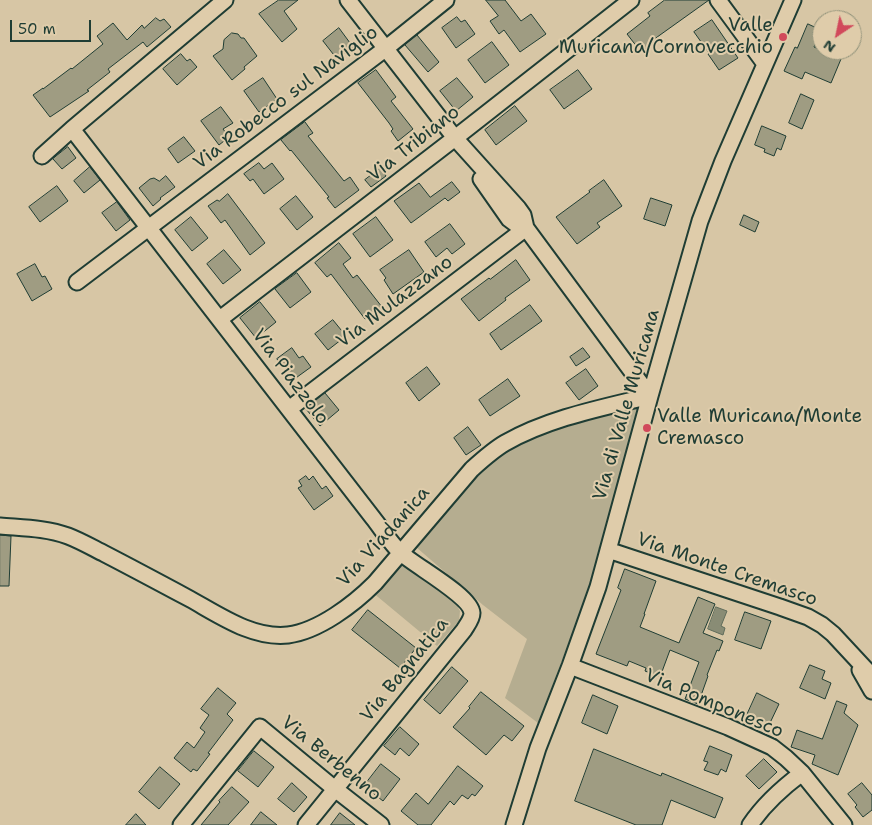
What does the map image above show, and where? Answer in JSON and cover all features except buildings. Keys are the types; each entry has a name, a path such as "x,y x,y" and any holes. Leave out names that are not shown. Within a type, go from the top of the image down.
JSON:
{"street":[{"path":"348,0 455,138 505,215 515,225 526,228 650,396"},
{"name":"Via Robecco sul Naviglio","path":"149,227 385,49 446,0"},
{"name":"Via Tribiano","path":"220,319 632,0"},
{"path":"718,0 765,64"},
{"name":"Via di Valle Muricana","path":"514,825 538,748 593,600 692,248 711,191 793,0"},
{"path":"42,156 224,1"},
{"name":"Via Piazzolo","path":"72,129 400,553"},
{"path":"77,282 149,227"},
{"name":"Via Mulazzano","path":"289,409 526,228"},
{"name":"Via Viadanica","path":"0,526 41,530 66,536 115,559 234,622 258,632 288,635 309,629 345,608 365,593 472,469 504,444 535,428 559,420 650,396"},
{"name":"Via Monte Cremasco","path":"608,550 808,617 827,629 872,676"},
{"name":"Via Bagnatica","path":"306,825 464,630 471,617 472,612 464,599 400,553"},
{"path":"852,655 872,691"},
{"name":"Via Pomponesco","path":"570,666 764,743 779,752 802,773 844,825"},
{"name":"Via Berbenno","path":"181,825 260,727 381,825"},
{"path":"750,825 763,807 781,789 802,773"}],"shaded area":[{"path":"639,406 591,584 538,723 505,698 527,639 483,605 416,547 470,479 489,462 508,449 550,430"},
{"path":"403,558 454,601 460,611 459,621 437,646 372,592"},
{"path":"716,607 727,611 721,626 725,628 723,635 708,629"}],"place":[{"name":"Valle Muricana/Cornovecchio","path":"783,37"},
{"name":"Valle Muricana/Monte Cremasco","path":"647,428"}]}
